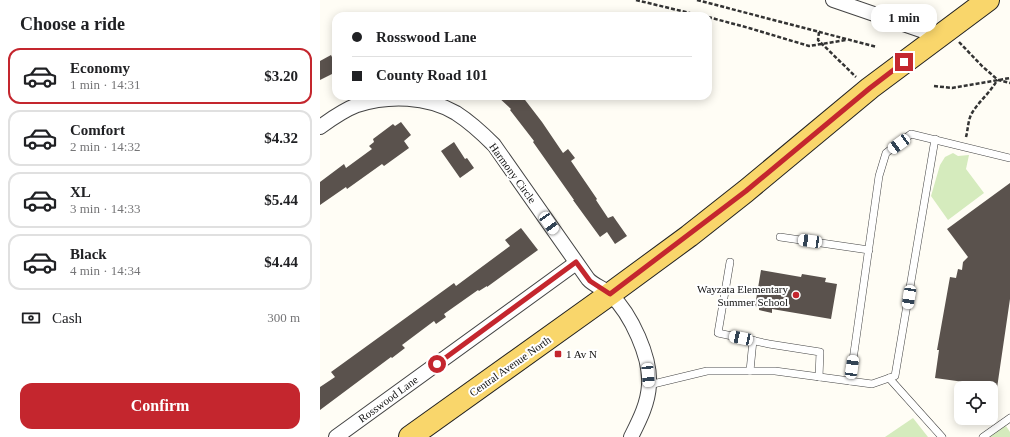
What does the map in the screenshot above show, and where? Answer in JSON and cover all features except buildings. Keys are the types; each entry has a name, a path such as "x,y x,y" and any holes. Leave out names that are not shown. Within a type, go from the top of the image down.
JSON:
{"main road":[{"name":"Central Avenue North","path":"410,437 610,294 740,196 870,88 948,39 988,0"}],"street":[{"path":"833,0 948,39"},
{"name":"Harmony Circle","path":"320,127 333,117 356,106 380,100"},
{"name":"Harmony Circle","path":"416,100 432,103 455,112 476,127 494,145 590,281 610,294"},
{"name":"Rosswood Lane","path":"336,437 576,262"},
{"path":"610,294 634,326 647,364 649,385 645,405 631,437"}],"lane":[{"path":"850,381 879,176 886,153 911,134 1010,158"},
{"path":"649,385 707,371 774,371 872,384 895,376 935,139"},
{"path":"780,237 869,250"},
{"path":"730,262 718,333 820,352 819,377"},
{"path":"750,371 753,340"},
{"path":"889,378 942,437"},
{"path":"983,437 1010,418"}],"path":[{"path":"636,0 686,12"},
{"path":"697,0 877,47"},
{"path":"712,18 809,46 848,39"},
{"path":"819,32 818,40 856,77"},
{"path":"948,39 998,80 1010,83"},
{"path":"934,86 952,88 1010,78"},
{"path":"964,146 971,114 985,95 994,87 998,80"}],"green space":[{"path":"953,153 958,156 969,155 966,169 984,193 948,220 931,196 940,165 945,157"},
{"path":"913,418 928,437 885,437"},
{"path":"1006,426 1010,432 1010,437 985,437"}],"place":[{"name":"Wayzata Elementary Summer School","path":"796,295"},
{"name":"1 Av N","path":"558,354"}],"route":[{"path":"437,364 576,262 590,281 610,294 689,236 904,62"}]}
